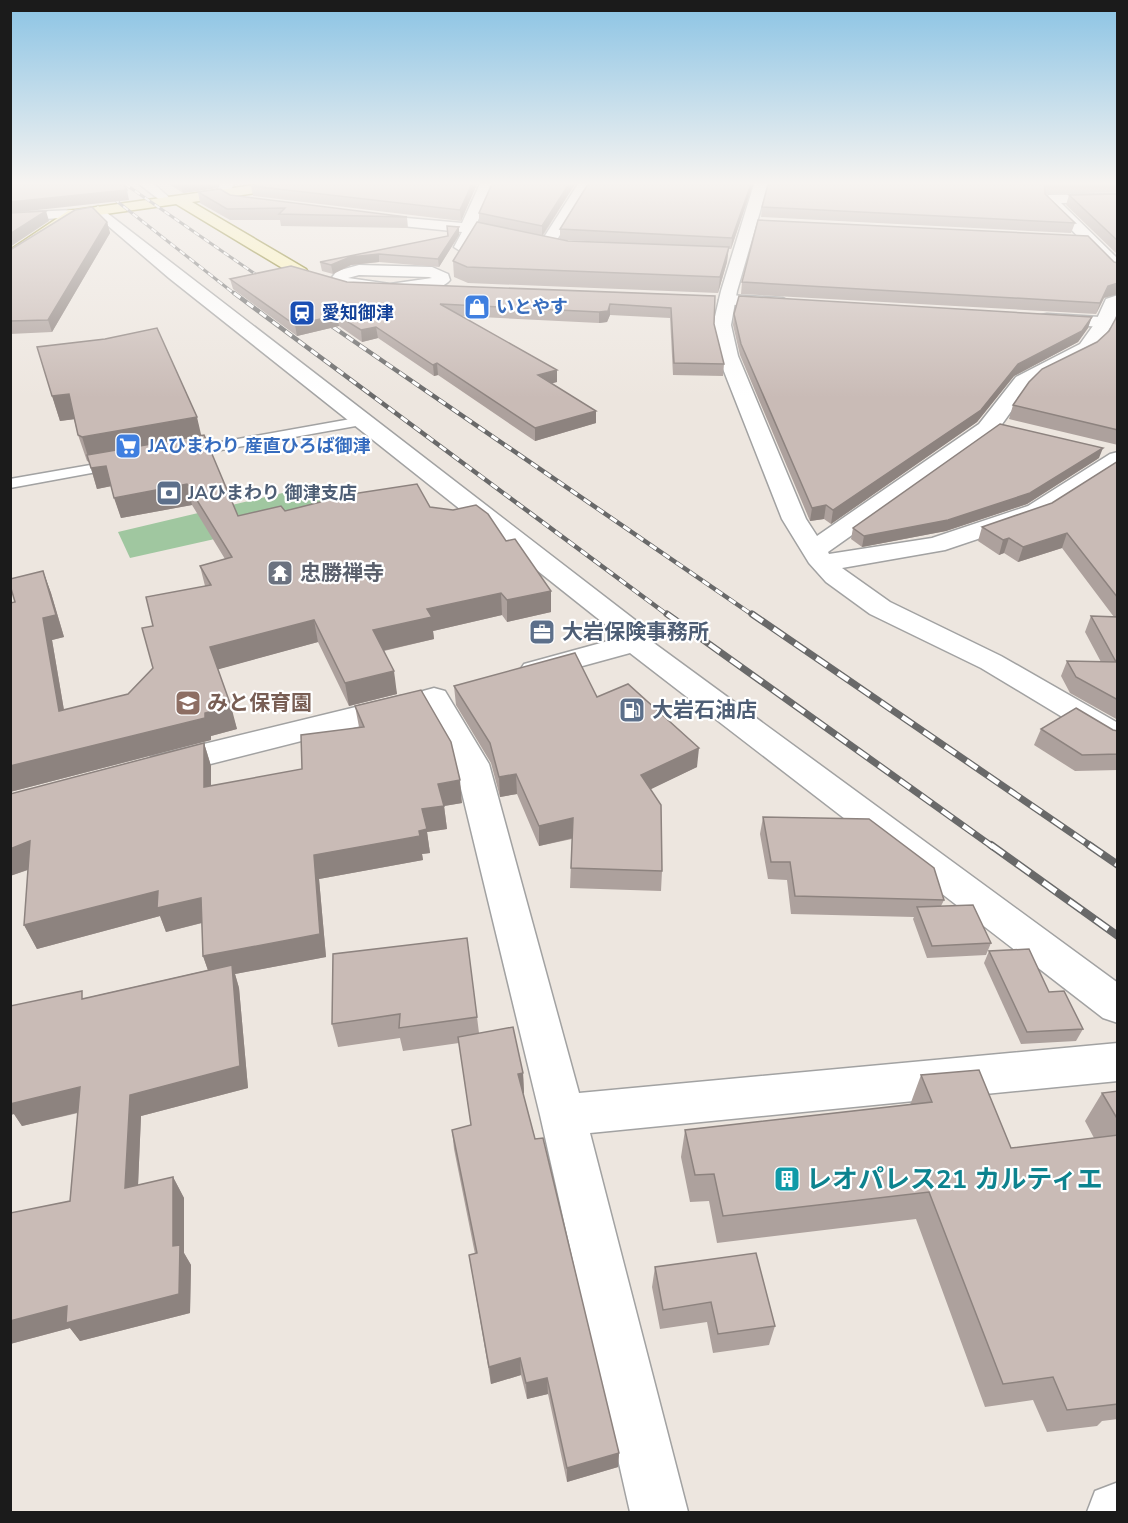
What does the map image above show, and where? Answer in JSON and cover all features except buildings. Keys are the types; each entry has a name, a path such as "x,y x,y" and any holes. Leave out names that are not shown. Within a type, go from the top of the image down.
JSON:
{"main road":[{"path":"276,255 316,276"}],"street":[{"path":"147,255 629,629 635,643 1118,1006"},
{"path":"316,276 423,280 450,275 459,255"},
{"path":"734,255 716,300 728,356 794,519 818,557 835,576 880,608 991,662 1118,737"},
{"path":"1104,255 1118,269"},
{"path":"716,300 801,304"},
{"path":"818,557 991,423 1023,381 1065,357 1087,348 1111,323 1112,303 1118,300"},
{"path":"1034,318 1111,323"},
{"path":"991,423 1014,429"},
{"path":"1095,448 1118,454"},
{"path":"818,557 936,544 1037,511 1118,459"},
{"path":"502,679 635,643"},
{"path":"135,773 451,694 472,764 563,1115 659,1512"},
{"path":"563,1115 1118,1062"}],"lane":[{"path":"163,457 362,420"},
{"path":"10,484 139,461"}],"green space":[{"path":"312,486 331,513 130,558 118,532"}],"railway":[{"path":"185,255 236,295"},
{"path":"228,255 268,283"},
{"path":"234,293 669,616"},
{"path":"320,318 754,616"},
{"path":"667,614 993,847"},
{"path":"752,614 1092,847"},
{"path":"991,845 1118,936"},
{"path":"1089,845 1118,865"}],"place":[{"name":"いとやす","path":"477,307"},
{"name":"愛知御津","path":"302,313"},
{"name":"JAひまわり 産直ひろば御津","path":"128,446"},
{"name":"JAひまわり 御津支店","path":"169,493"},
{"name":"忠勝禅寺","path":"280,573"},
{"name":"大岩保険事務所","path":"542,632"},
{"name":"みと保育園","path":"188,703"},
{"name":"大岩石油店","path":"632,710"},
{"name":"レオパレス21 カルティエ","path":"787,1179"}]}
